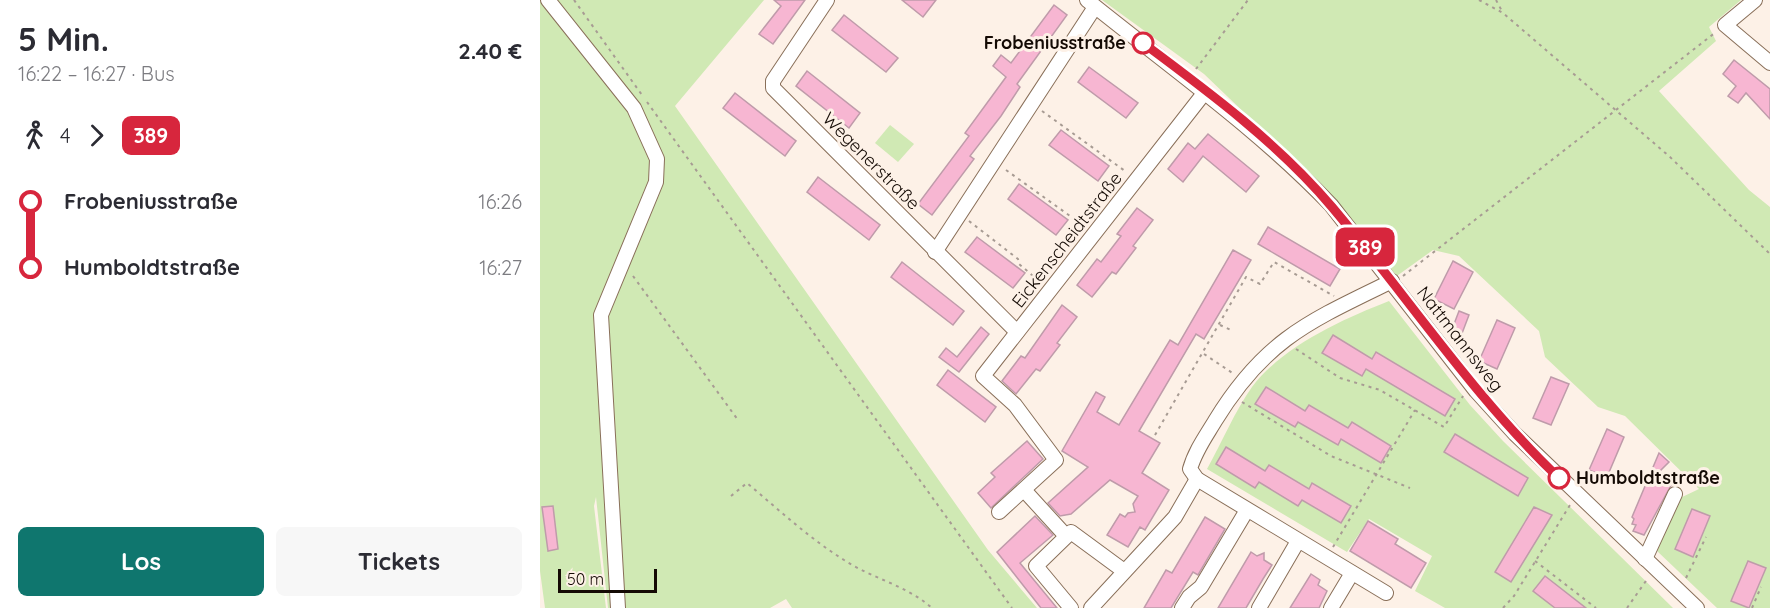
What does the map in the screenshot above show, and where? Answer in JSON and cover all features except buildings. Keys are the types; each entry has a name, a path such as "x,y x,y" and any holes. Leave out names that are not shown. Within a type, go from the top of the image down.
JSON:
{"street":[{"path":"548,0 634,108 657,159 656,182 601,315 618,608"},
{"name":"Wegenerstraße","path":"827,0 773,81 773,88 1017,332"},
{"path":"1755,0 1725,25 1770,63"},
{"path":"935,252 1032,103 1091,3"},
{"name":"Nattmannsweg","path":"1091,3 1267,142 1307,180 1331,205 1470,383 1515,435 1697,608"},
{"name":"Eickenscheidtstraße","path":"1024,490 1056,459 1014,405 983,376 1205,92"},
{"path":"1386,593 1197,479 1190,470 1193,457 1231,395 1243,379 1282,340 1347,303 1392,282"},
{"path":"1094,607 1175,517 1197,479"},
{"path":"999,512 1024,490 1066,536"},
{"path":"1650,564 1675,494"},
{"path":"1182,608 1189,597 1201,587 1247,510"},
{"path":"1071,608 1036,566 1071,532 1124,571"},
{"path":"1258,608 1298,541"},
{"path":"1331,608 1352,573"}],"path":[{"path":"574,0 1012,608"},
{"path":"1188,78 1248,0"},
{"path":"1479,0 1503,13 1671,157 1770,254"},
{"path":"1496,0 1503,13"},
{"path":"1392,282 1412,271 1725,25"},
{"path":"1032,103 1137,180"},
{"path":"994,161 1095,233"},
{"path":"960,214 1018,259 1019,264 1050,291"},
{"path":"622,262 738,420"},
{"path":"1155,435 1204,354 1246,277 1260,284 1274,262 1347,303"},
{"path":"1220,325 1231,330"},
{"path":"1282,340 1340,378 1380,390 1444,427 1470,383"},
{"path":"1204,354 1243,379"},
{"path":"1231,395 1331,456 1410,488"},
{"path":"1327,558 1415,410"},
{"path":"731,496 747,483 836,555 869,574 909,590 932,608"},
{"path":"1503,608 1576,495"},
{"path":"1680,591 1706,537"},
{"path":"1534,561 1596,608"},
{"path":"1627,608 1650,564"},
{"path":"1752,608 1761,587"}],"green space":[{"path":"540,0 544,0 589,56 598,51 557,0 764,0 675,106 988,550 1037,608 792,608 786,599 770,608 608,608 596,497 594,506 606,608 545,608 540,571"},
{"path":"1102,0 1741,0 1709,27 1716,41 1659,91 1749,190 1770,207 1770,608 1717,608 1657,551 1678,499 1699,489 1625,416 1598,407 1545,357 1539,331 1459,256 1433,250 1394,278 1300,166 1204,74"},
{"path":"890,125 914,144 898,162 875,143"},
{"path":"1389,301 1470,405 1503,441 1673,608 1445,608 1415,591 1432,556 1369,519 1347,552 1207,469 1240,406 1265,372 1315,335"}],"bus line":[{"name":"389","path":"1143,43 1267,142 1331,205 1476,391 1515,435 1559,478"}],"place":[{"name":"Frobeniusstraße","path":"1143,43"},
{"name":"Humboldtstraße","path":"1559,478"}]}
